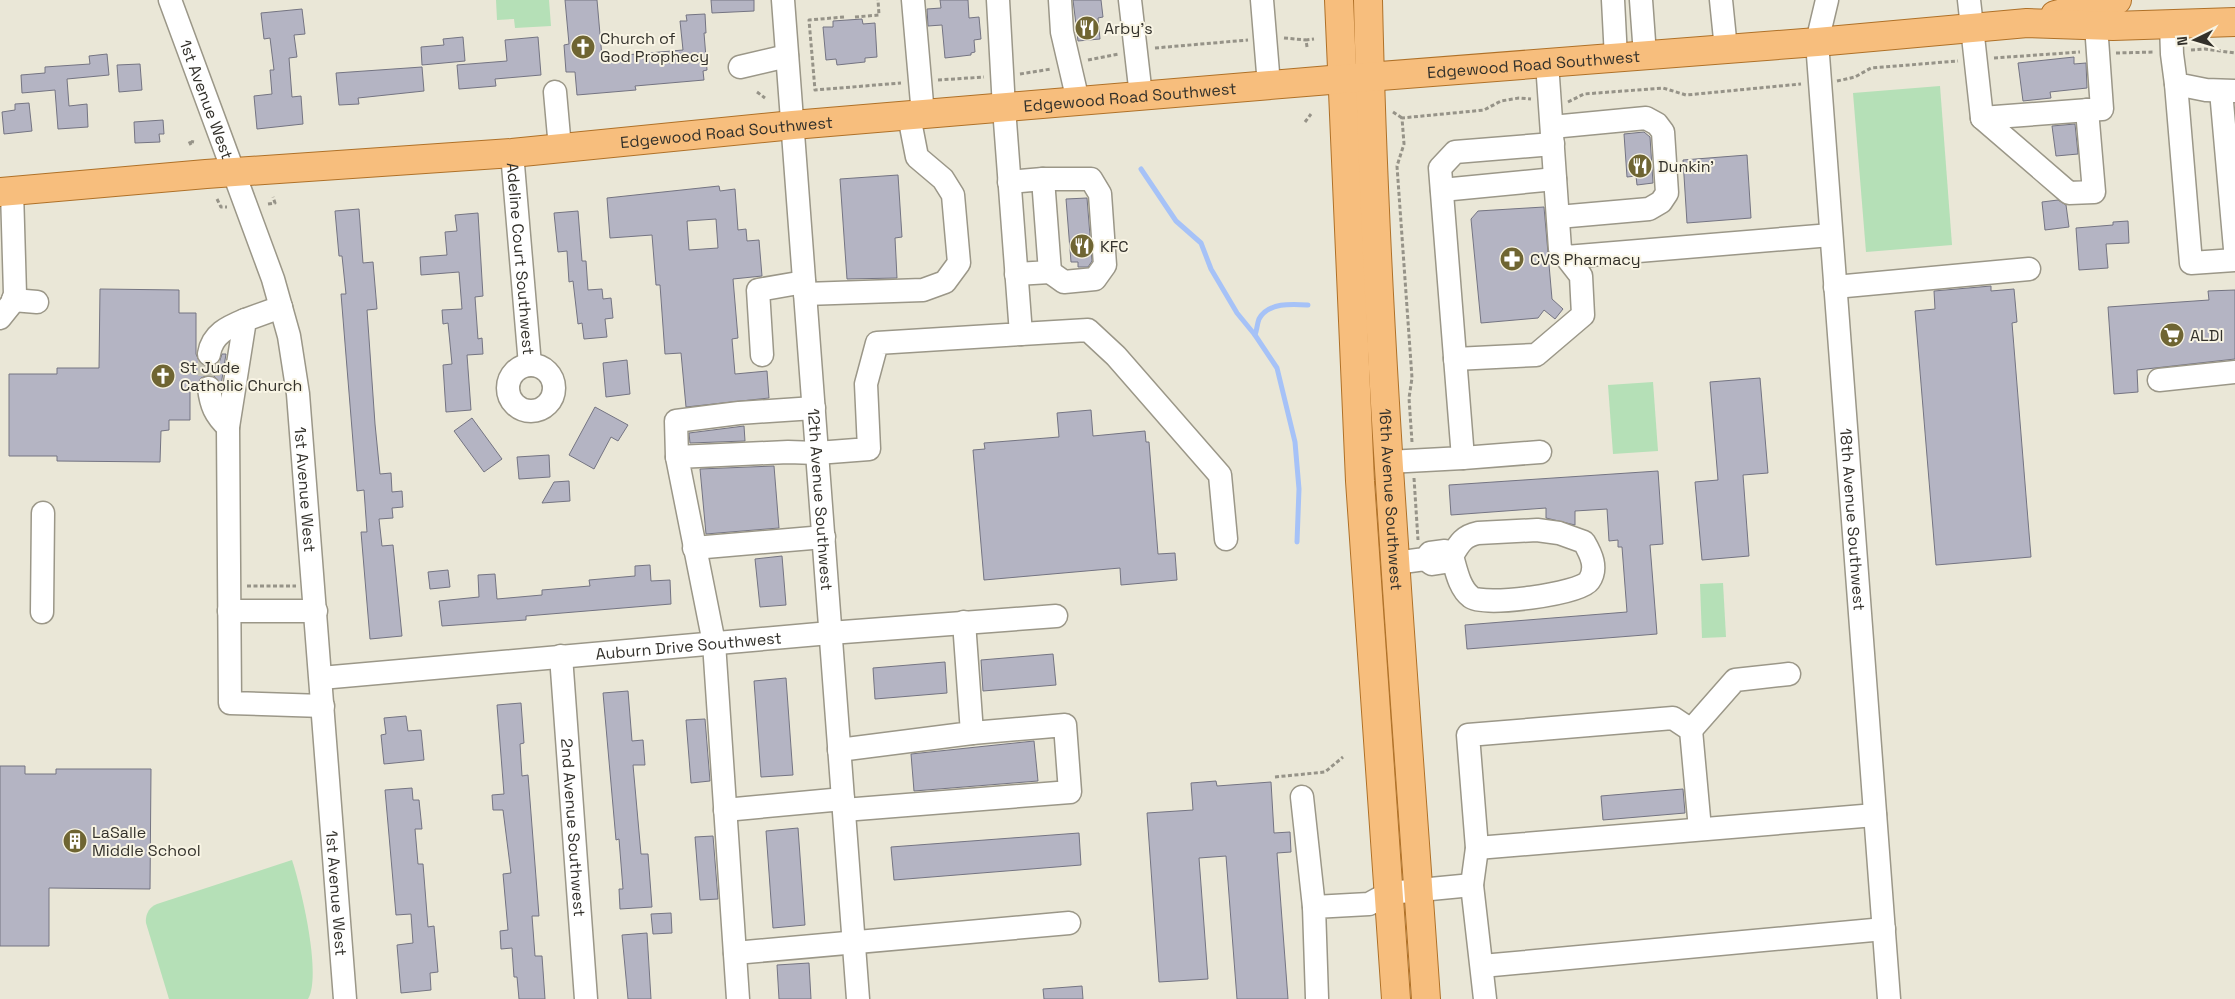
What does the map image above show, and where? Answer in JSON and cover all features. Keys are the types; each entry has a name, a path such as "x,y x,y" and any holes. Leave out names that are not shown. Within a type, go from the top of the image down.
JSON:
{"main road":[{"name":"16th Avenue Southwest","path":"1339,0 1360,481 1396,999"},
{"name":"16th Avenue Southwest","path":"1368,0 1369,77 1388,462 1426,999"},
{"name":"Edgewood Road Southwest","path":"2027,23 2118,0"},
{"name":"Edgewood Road Southwest","path":"6,192 233,172 512,153 1078,101 1817,42 2027,23 2096,25 2235,22"}],"street":[{"name":"1st Avenue West","path":"170,0 273,279 289,336 298,394 324,706 345,999"},
{"name":"12th Avenue Southwest","path":"783,0 858,999"},
{"path":"762,355 758,290 805,288 923,290 945,282 959,263 953,195 943,179 917,157 913,0"},
{"path":"998,0 1020,334"},
{"path":"1060,0 1062,32 1078,101"},
{"path":"1130,0 1141,96"},
{"path":"1262,0 1269,85"},
{"path":"1613,0 1616,58"},
{"path":"1641,0 1645,55"},
{"path":"1721,0 1726,49"},
{"name":"18th Avenue Southwest","path":"1827,0 1817,42 1889,999"},
{"path":"1969,0 1982,118 2069,194 2094,192 2087,110"},
{"path":"2171,24 2172,54 2191,263 2235,260"},
{"path":"1982,118 2102,109 2096,25"},
{"path":"740,68 787,56"},
{"path":"1455,359 1536,355 1584,315 1581,276 1560,249 1547,63"},
{"path":"2176,84 2206,90 2228,91 2235,249"},
{"path":"555,92 560,148"},
{"path":"1463,458 1440,168 1454,152 1646,118 1658,124 1663,132 1667,193 1661,202 1649,209 1558,217"},
{"name":"Adeline Court Southwest","path":"512,153 530,365"},
{"path":"1009,182 1044,179 1091,179 1100,194 1105,265 1095,279 1064,282 1050,272 1016,274"},
{"path":"1044,179 1050,272"},
{"path":"1442,190 1555,179"},
{"path":"0,318 15,294 6,192"},
{"path":"1566,256 1831,234"},
{"path":"1835,287 2029,269"},
{"path":"13,300 37,302"},
{"path":"209,354 210,346 216,337 228,327 281,307"},
{"path":"245,320 228,427 230,703 324,706"},
{"path":"678,457 788,452 817,453 869,449 866,384 878,343 1088,330 1116,356 1220,475 1226,539"},
{"path":"2159,380 2235,372"},
{"path":"210,388 212,405 219,418 228,427"},
{"path":"738,999 714,643 694,548 678,457 676,421 739,413 814,408"},
{"path":"1388,462 1540,452"},
{"path":"42,612 43,513"},
{"path":"1395,563 1425,560 1432,564 1446,562 1462,539 1469,534 1537,530 1559,533 1584,542 1591,554 1594,571 1588,582 1582,587 1564,592 1480,601 1472,599 1464,592 1452,556"},
{"path":"694,548 824,537"},
{"path":"229,611 316,611"},
{"name":"Auburn Drive Southwest","path":"321,678 830,633 1056,616"},
{"path":"964,622 972,733"},
{"name":"2nd Avenue Southwest","path":"561,656 586,999"},
{"path":"1700,829 1691,730 1735,680 1789,674"},
{"path":"1485,999 1472,885 1477,848 1468,735 1673,718 1691,730"},
{"path":"725,810 1070,792 1065,725 972,733 839,750"},
{"path":"1302,797 1314,908 1316,998"},
{"path":"1477,848 1875,814"},
{"path":"1314,908 1369,904 1389,893 1472,885"},
{"path":"735,954 1069,923"},
{"path":"1482,966 1884,929"}],"path":[{"path":"855,17 879,15 878,0"},
{"path":"1307,47 1306,40 1314,39"},
{"path":"758,92 765,98"},
{"path":"1393,112 1402,118"},
{"path":"1306,122 1311,114"},
{"path":"268,204 276,203 273,197"},
{"path":"217,200 221,207 227,207"},
{"path":"229,586 314,586"},
{"path":"1275,777 1325,772 1343,757"}],"green space":[{"path":"496,0 549,0 551,26 515,28 514,19 497,20"},
{"path":"1940,86 1952,245 1866,252 1853,93"},
{"path":"1653,382 1658,451 1613,454 1608,385"},
{"path":"1723,583 1726,637 1702,638 1700,584"},
{"path":"292,860 309,931 313,971 312,987 308,999 169,999 146,923 147,914 150,909 154,905"}],"building":[{"name":"Church of God Prophecy","path":"565,0 597,0 602,57 683,50 680,21 687,21 686,15 705,14 706,33 704,33 707,70 703,71 704,80 635,86 636,90 577,95 575,72 566,72 564,45 569,44"},
{"path":"711,0 754,0 754,11 712,13"},
{"path":"940,0 968,0 969,18 979,17 981,39 974,40 975,52 971,53 971,55 945,58 942,25 928,26 927,9 941,8"},
{"name":"Arby's","path":"1073,0 1101,0 1103,17 1098,18 1100,39 1078,41"},
{"path":"302,9 305,34 294,35 297,57 289,58 292,97 301,96 303,124 257,129 254,96 272,94 270,70 274,70 270,38 264,39 261,13"},
{"path":"862,19 863,24 875,23 877,57 865,58 865,62 837,65 836,59 826,60 823,27 833,27 833,21"},
{"path":"463,37 465,61 422,65 421,47 444,45 443,39"},
{"path":"538,37 541,75 495,79 496,86 459,89 457,65 507,61 505,40"},
{"path":"107,54 109,75 67,79 69,106 87,104 88,127 58,129 55,90 22,93 21,75 45,73 45,67 90,64 89,56"},
{"path":"2074,57 2074,64 2086,63 2087,88 2050,92 2051,98 2023,101 2018,63"},
{"path":"140,64 142,90 119,92 117,65"},
{"path":"422,67 424,91 358,98 359,104 339,105 336,73"},
{"path":"29,103 32,131 4,134 2,112 15,110 15,104"},
{"path":"163,120 164,134 159,134 160,142 135,143 134,122"},
{"path":"2075,124 2078,154 2056,156 2052,126"},
{"name":"Dunkin'","path":"1644,132 1650,137 1653,183 1637,185 1636,176 1627,177 1624,134"},
{"path":"1747,155 1751,218 1687,223 1683,160"},
{"path":"898,175 902,237 895,238 897,278 847,279 840,179"},
{"path":"719,186 720,191 735,189 738,230 746,229 747,241 759,240 762,276 733,279 738,338 732,339 735,374 767,371 769,398 686,407 681,353 665,354 660,285 656,285 652,235 610,238 607,198","holes":["716,219 718,248 689,250 687,221"]},
{"name":"KFC","path":"1087,198 1092,261 1088,267 1078,267 1078,262 1071,262 1066,199"},
{"path":"2058,200 2066,205 2069,227 2045,230 2042,202"},
{"name":"CVS Pharmacy","path":"1544,207 1552,299 1563,309 1555,319 1544,310 1538,318 1481,323 1471,219 1478,211"},
{"path":"359,209 363,263 373,262 377,309 367,310 380,474 391,473 392,492 402,491 403,507 392,508 393,518 379,519 382,546 393,545 402,636 370,639 361,532 367,532 364,490 357,491 341,294 346,294 342,256 339,256 335,211"},
{"path":"578,211 582,261 586,261 588,290 602,289 603,299 611,298 613,318 605,319 607,337 584,339 582,323 578,324 573,281 569,282 567,251 558,252 554,213"},
{"path":"478,213 483,296 475,297 478,339 482,338 483,354 467,355 471,410 446,412 443,365 452,364 448,323 443,324 442,310 462,309 459,272 421,275 420,257 447,255 445,232 457,231 455,215"},
{"path":"2128,221 2129,243 2106,244 2108,268 2079,270 2076,228 2113,225 2113,222"},
{"path":"1991,286 1991,291 2014,289 2017,322 2012,323 2031,557 1936,565 1915,311 1935,309 1934,291"},
{"name":"St Jude Catholic Church","path":"100,289 179,290 179,313 196,313 196,354 200,363 206,367 213,366 219,363 222,354 226,354 221,385 214,376 208,375 201,378 196,388 190,388 190,420 169,420 169,430 161,431 160,462 57,461 57,456 9,456 9,374 57,374 57,368 99,368"},
{"name":"ALDI","path":"2235,290 2235,359 2137,370 2138,392 2114,394 2108,307 2209,300 2208,291"},
{"path":"627,360 630,394 606,397 603,363"},
{"path":"1760,378 1768,473 1743,475 1749,556 1702,560 1695,482 1718,480 1710,382"},
{"path":"595,407 628,425 618,441 611,437 594,469 569,455"},
{"path":"1091,410 1093,436 1145,431 1146,442 1149,442 1158,554 1175,553 1177,580 1121,585 1120,568 984,580 973,450 985,449 984,443 1059,437 1057,413"},
{"path":"472,418 502,459 484,472 454,431"},
{"path":"744,426 745,441 690,443 689,433"},
{"path":"549,455 550,477 519,479 517,457"},
{"path":"774,466 779,528 706,534 700,469"},
{"path":"1658,471 1663,544 1650,545 1657,634 1467,649 1465,625 1627,612 1622,547 1618,547 1618,540 1609,541 1607,509 1575,511 1575,525 1546,518 1546,508 1451,515 1449,485"},
{"path":"569,481 570,501 542,503 554,482"},
{"path":"782,556 786,605 760,607 755,559"},
{"path":"650,565 651,581 670,580 671,604 526,616 526,620 442,626 439,601 479,597 478,575 495,574 497,599 542,595 542,590 590,586 589,580 635,576 635,566"},
{"path":"448,570 450,587 430,589 428,572"},
{"path":"1053,654 1056,685 983,691 981,660"},
{"path":"945,662 947,693 875,699 873,668"},
{"path":"786,678 793,775 761,777 754,681"},
{"path":"628,691 632,741 643,740 645,765 633,765 641,854 648,854 652,907 620,909 619,889 623,889 619,839 616,840 603,693"},
{"path":"521,703 524,743 520,744 522,776 528,775 539,916 532,916 535,956 542,956 545,999 519,999 517,977 514,977 512,948 501,949 500,931 508,930 503,874 511,873 503,810 493,810 492,795 504,794 497,705"},
{"path":"406,716 408,731 421,730 424,760 384,764 381,735 386,734 384,718"},
{"path":"705,719 710,781 691,783 686,720"},
{"path":"1034,741 1038,781 914,791 911,754"},
{"name":"LaSalle Middle School","path":"0,766 25,766 25,774 56,774 56,769 151,769 150,889 49,888 49,946 0,946"},
{"path":"1216,781 1217,786 1271,782 1274,833 1290,832 1291,852 1277,853 1288,999 1237,999 1226,856 1199,858 1208,979 1159,982 1147,813 1193,810 1191,783"},
{"path":"412,788 413,800 419,800 422,829 415,829 418,864 423,864 428,927 434,926 438,972 430,973 431,990 401,993 397,945 413,943 411,914 396,915 385,790"},
{"path":"1683,789 1685,813 1603,820 1601,796"},
{"path":"798,828 805,925 773,928 766,831"},
{"path":"1079,833 1081,865 894,880 891,847"},
{"path":"713,836 718,899 700,900 695,837"},
{"path":"671,913 672,933 653,934 651,914"},
{"path":"647,933 651,999 628,999 622,935"},
{"path":"809,963 811,999 779,999 777,965"},
{"path":"1082,986 1083,999 1044,999 1043,989"}],"waterway":[{"path":"1141,169 1176,221 1201,243 1211,269 1237,313 1255,335 1277,368 1295,442 1299,489 1297,542"},
{"path":"1255,335 1259,319 1268,309 1281,305 1308,305"}],"tunnel":[{"path":"209,354 209,388"}],"place":[{"name":"Arby's","path":"1087,28"},
{"name":"Church of God Prophecy","path":"583,47"},
{"name":"Dunkin'","path":"1640,166"},
{"name":"KFC","path":"1082,246"},
{"name":"CVS Pharmacy","path":"1512,259"},
{"name":"ALDI","path":"2172,335"},
{"name":"St Jude Catholic Church","path":"163,376"},
{"name":"LaSalle Middle School","path":"75,841"}]}
